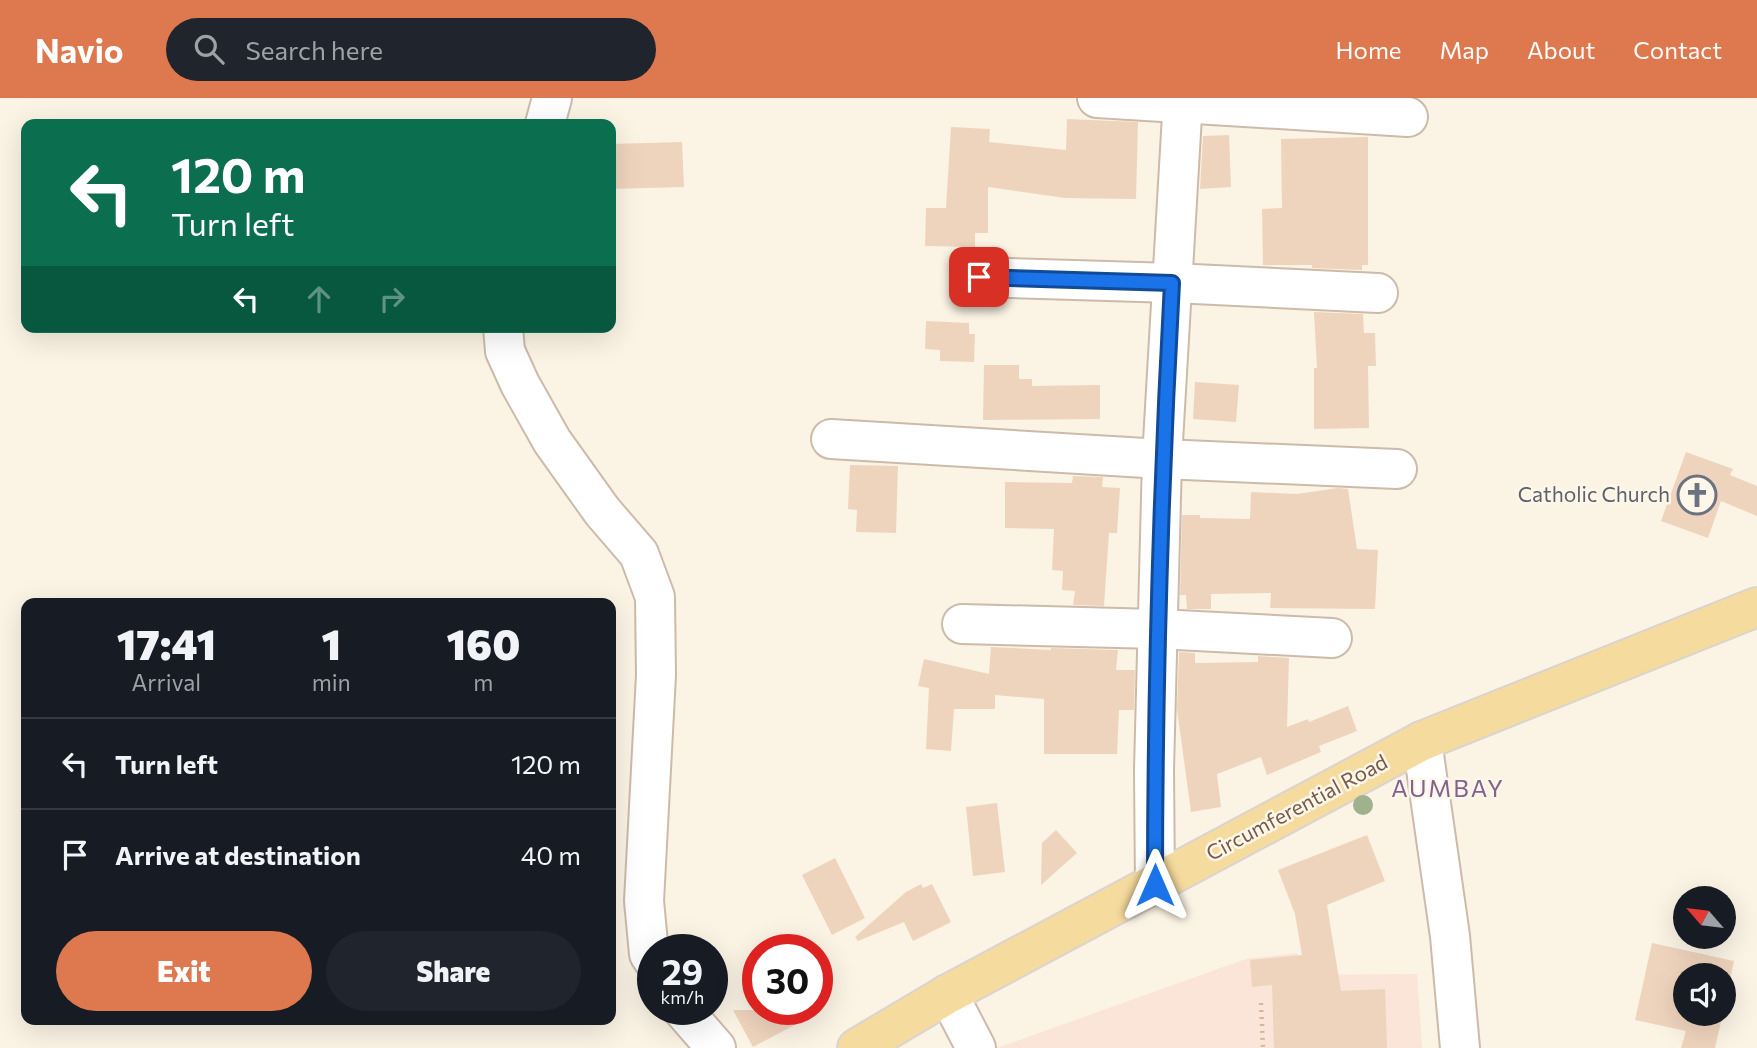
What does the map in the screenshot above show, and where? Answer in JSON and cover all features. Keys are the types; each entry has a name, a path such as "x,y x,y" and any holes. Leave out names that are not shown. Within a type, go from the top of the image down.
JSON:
{"main road":[{"name":"Circumferential Road","path":"857,1048 948,994 1422,741 1756,606"}],"street":[{"path":"546,119 552,98"},
{"path":"1097,98 1183,101 1408,117"},
{"path":"1155,885 1154,770 1162,458 1183,101"},
{"path":"979,277 1378,293"},
{"path":"504,333 505,351 539,418 602,512 639,554 655,597 656,675 644,901 647,934"},
{"path":"831,439 1396,469"},
{"path":"962,624 1158,629 1332,638"},
{"path":"1422,741 1450,936 1461,1048"},
{"path":"948,994 976,1048"},
{"path":"696,1025 716,1048"}],"path":[{"path":"1261,1003 1263,1048"}],"shaded area":[{"path":"1297,953 1299,975 1417,974 1422,1048 997,1048 1246,959"}],"building":[{"path":"1067,119 1138,122 1136,199 1065,198 988,187 988,233 975,233 975,247 925,246 926,208 946,208 951,127 990,129 989,142 1066,150"},
{"path":"1229,135 1231,187 1200,189 1203,136"},
{"path":"1368,137 1368,265 1362,265 1362,270 1312,268 1312,265 1263,265 1262,209 1282,208 1281,139"},
{"path":"682,142 684,187 616,189 616,144"},
{"path":"1314,312 1363,314 1364,333 1375,333 1376,366 1368,366 1369,428 1314,429 1314,368 1317,368"},
{"path":"926,321 969,323 969,334 975,334 974,362 940,361 940,350 925,349"},
{"path":"984,365 1019,365 1019,379 1032,379 1032,386 1100,385 1100,419 983,420"},
{"path":"1195,382 1239,385 1236,422 1193,419"},
{"name":"Catholic Church","path":"1686,452 1733,469 1730,475 1757,486 1757,516 1721,501 1708,538 1661,521"},
{"path":"850,465 898,466 896,533 856,532 857,510 848,509"},
{"path":"1073,476 1103,477 1102,487 1120,488 1117,533 1109,533 1104,606 1073,605 1075,591 1062,590 1063,571 1052,570 1054,529 1005,528 1005,482 1072,483"},
{"path":"1348,489 1357,549 1378,550 1375,609 1270,608 1271,593 1211,594 1211,609 1187,609 1186,595 1180,595 1182,515 1250,519 1251,492 1297,494"},
{"path":"991,647 1118,650 1116,670 1135,670 1134,710 1119,710 1117,754 1044,754 1044,699 995,695 995,709 954,709 951,751 926,749 929,688 918,686 924,659 989,674"},
{"path":"1179,652 1195,653 1195,663 1258,662 1258,656 1289,658 1287,727 1308,719 1309,722 1348,706 1357,731 1319,746 1321,752 1267,775 1261,757 1217,774 1221,807 1191,812 1177,709"},
{"path":"997,803 1005,872 973,876 966,807"},
{"path":"1056,830 1077,853 1041,885 1042,843"},
{"path":"1367,835 1385,881 1327,905 1341,991 1385,989 1387,1048 1274,1048 1272,985 1252,987 1250,960 1302,955 1295,914 1278,870"},
{"path":"835,858 865,918 832,934 802,875"},
{"path":"921,884 923,888 932,884 951,922 913,941 904,922 858,941 855,937 906,892"},
{"path":"1652,943 1734,961 1673,963 1673,1026 1720,1026 1715,1048 1681,1048 1686,1031 1635,1020"},
{"path":"733,1010 742,1010 742,1025 795,1025 753,1047"}],"place":[{"name":"Catholic Church","path":"1697,495"}],"district":[{"name":"AUMBAY","path":"1448,789"}],"route":[{"path":"979,277 1172,283 1162,458 1154,770 1155,885"}]}
